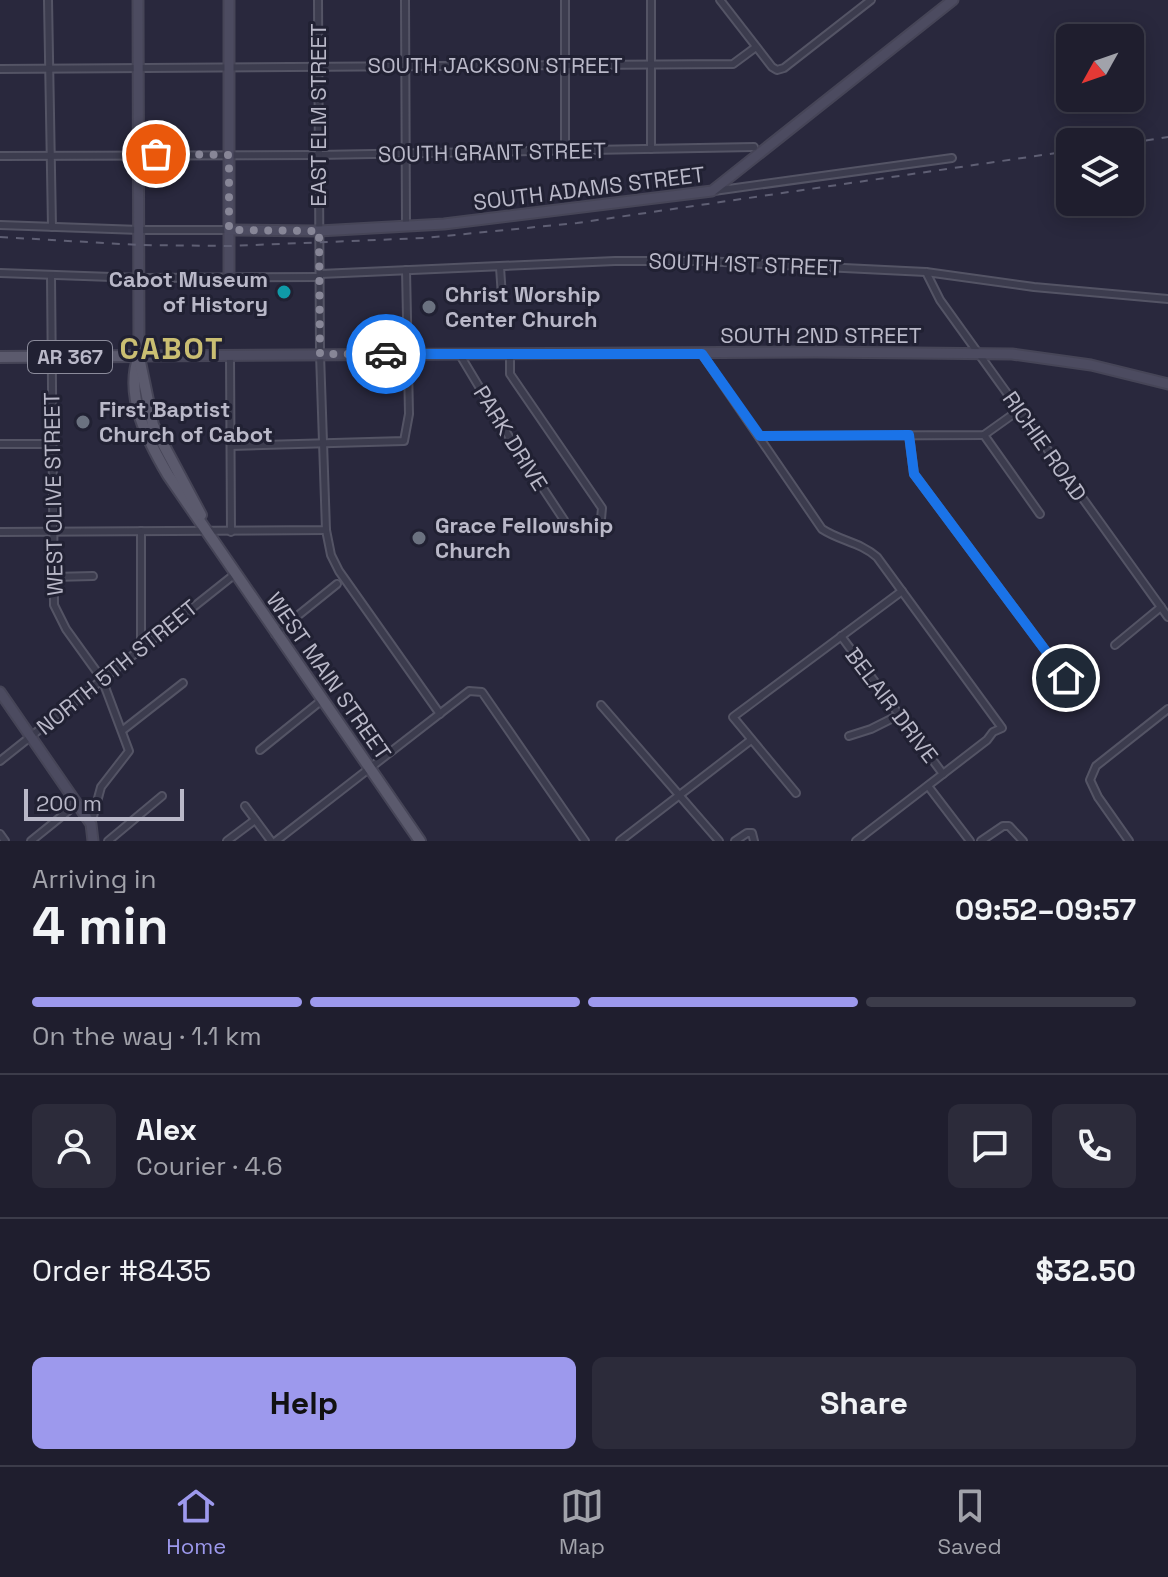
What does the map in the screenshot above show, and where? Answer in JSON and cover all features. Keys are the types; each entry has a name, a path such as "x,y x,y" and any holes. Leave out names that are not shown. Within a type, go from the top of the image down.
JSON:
{"main road":[{"path":"138,0 139,356"},
{"path":"229,0 229,277"},
{"path":"712,191 953,0"},
{"name":"SOUTH ADAMS STREET","path":"229,230 319,231 406,226 530,215 712,191"},
{"name":"SOUTH 2ND STREET","path":"230,354 979,353 1061,359 1168,384"},
{"name":"AR 367","path":"0,357 230,354"},
{"name":"WEST MAIN STREET","path":"139,356 153,425 208,532 416,840"},
{"path":"0,692 78,803 91,824 93,841"}],"street":[{"path":"48,0 52,227"},
{"name":"EAST ELM STREET","path":"318,0 322,530 339,571 440,714"},
{"path":"405,0 406,226"},
{"path":"565,0 565,150"},
{"path":"651,0 651,149"},
{"path":"733,0 722,3 777,70 784,68 871,0"},
{"name":"SOUTH JACKSON STREET","path":"0,69 733,64 756,47"},
{"name":"SOUTH GRANT STREET","path":"0,156 318,155 754,147"},
{"name":"SOUTH ADAMS STREET","path":"712,191 952,158"},
{"path":"0,225 229,230"},
{"name":"SOUTH 1ST STREET","path":"0,273 140,278 320,276 655,260 926,272 1034,287 1168,299"},
{"path":"500,267 502,297"},
{"path":"231,446 404,441 409,414 406,270"},
{"name":"RICHIE ROAD","path":"926,272 940,300 1168,617"},
{"name":"WEST OLIVE STREET","path":"51,276 54,605 66,629 102,679 123,730"},
{"path":"230,354 231,532"},
{"path":"702,354 822,529 867,548 877,557 1002,728 856,841"},
{"name":"PARK DRIVE","path":"460,355 564,520"},
{"path":"510,355 510,374 602,508 601,519"},
{"path":"760,436 984,435 1019,410"},
{"path":"909,435 914,474 1066,678"},
{"path":"984,435 1040,514"},
{"path":"0,444 52,444"},
{"path":"0,532 322,530"},
{"path":"141,531 141,649"},
{"name":"NORTH 5TH STREET","path":"0,761 235,574"},
{"path":"53,577 93,576"},
{"path":"275,634 337,584"},
{"path":"796,793 733,717 902,591"},
{"path":"1115,645 1161,607"},
{"name":"BELAIR DRIVE","path":"841,636 943,774"},
{"path":"91,824 101,787 129,751 123,730 183,683"},
{"path":"245,806 273,841 469,691 476,690 482,692 585,841"},
{"path":"260,750 322,700"},
{"path":"601,705 719,841"},
{"path":"1129,841 1098,797 1090,780 1096,766 1168,709"},
{"path":"849,736 899,715"},
{"path":"620,841 751,740"},
{"name":"BELAIR DRIVE","path":"928,786 970,841"},
{"path":"108,841 162,796"},
{"path":"31,841 78,803"},
{"path":"227,841 255,820"},
{"path":"981,841 1003,826 1009,826 1023,841"},
{"path":"735,841 752,833 754,841"},
{"path":"0,834 5,841"},
{"path":"629,834 635,841"}],"shaded area":[{"path":"398,363 399,387 386,387 386,379 374,379 374,364"}],"railway":[{"path":"1144,141 1168,137"},
{"path":"0,237 139,245 230,246 424,238 577,223 1056,153"}],"way so far":[{"path":"156,154 229,155 229,230 319,231 320,354 386,354"}],"place":[{"name":"Cabot Museum of History","path":"284,292"},
{"name":"Christ Worship Center Church","path":"429,307"},
{"name":"First Baptist Church of Cabot","path":"83,422"},
{"name":"Grace Fellowship Church","path":"419,538"}],"district":[{"name":"CABOT","path":"172,348"}],"route":[{"path":"386,354 702,354 760,436 909,435 914,474 1066,678"}]}
